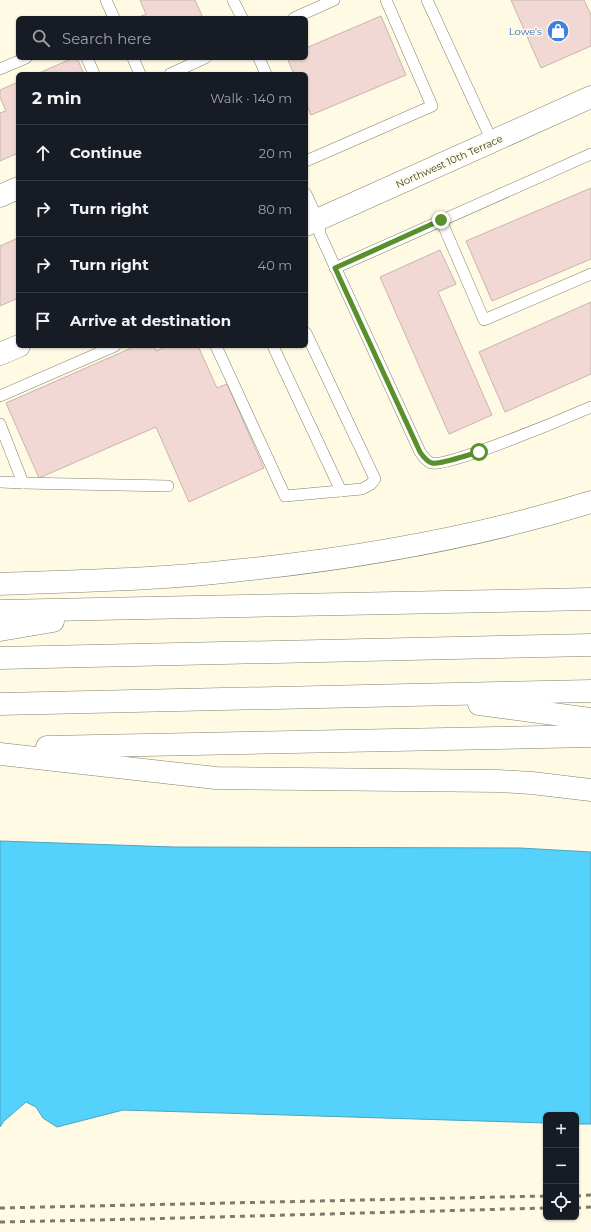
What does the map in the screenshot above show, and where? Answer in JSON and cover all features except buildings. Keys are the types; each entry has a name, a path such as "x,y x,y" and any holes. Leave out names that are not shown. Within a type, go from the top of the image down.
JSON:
{"main road":[{"name":"Northwest 10th Terrace","path":"309,223 591,96"},
{"path":"0,196 16,189"},
{"path":"0,354 16,347"},
{"path":"0,584 165,577 232,572 306,562 458,536 523,521 591,502"},
{"path":"0,611 591,599"},
{"path":"0,630 127,608"},
{"path":"0,658 591,644"},
{"path":"0,704 591,691"},
{"path":"408,695 591,719"},
{"path":"0,748 591,736"},
{"path":"0,754 216,778 498,781 532,783 591,790"}],"lane":[{"path":"106,0 113,16"},
{"path":"234,0 241,16"},
{"path":"298,16 334,0"},
{"path":"308,160 432,106 386,0"},
{"path":"427,0 492,141"},
{"path":"0,69 21,60"},
{"path":"88,60 93,72"},
{"path":"134,60 139,72"},
{"path":"174,72 201,60"},
{"path":"260,60 265,72"},
{"path":"335,268 591,154"},
{"path":"441,220 484,320 591,274"},
{"path":"309,223 320,234 420,452 425,459 432,463 441,462 479,452 591,407"},
{"path":"217,348 284,496 362,489 371,484 375,479 308,337"},
{"path":"0,396 110,348"},
{"path":"274,348 341,491"},
{"path":"0,424 23,483"},
{"path":"0,482 168,486"}],"water":[{"path":"0,841 174,847 520,848 591,852 591,1124 579,1124 579,1112 543,1112 543,1123 123,1110 57,1127 43,1118 36,1107 26,1102 4,1121 0,1127"}],"railway":[{"path":"579,1196 591,1195"},
{"path":"0,1208 543,1196"},
{"path":"579,1208 591,1207"},
{"path":"0,1222 543,1208"}],"place":[{"name":"Lowe's","path":"558,31"}],"route":[{"path":"441,220 335,268 420,452 425,459 432,463 441,462 479,452"}]}
